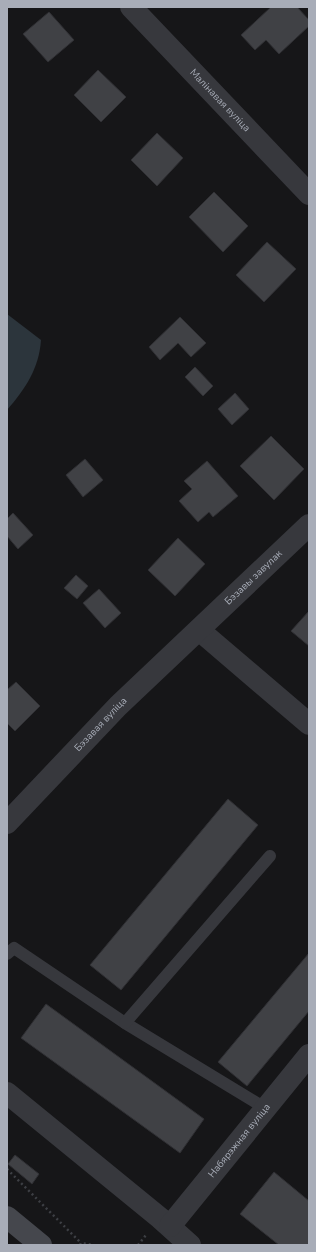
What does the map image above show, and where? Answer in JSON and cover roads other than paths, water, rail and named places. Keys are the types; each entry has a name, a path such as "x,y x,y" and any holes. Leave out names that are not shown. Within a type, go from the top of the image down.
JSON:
{"street":[{"name":"Малінавая вуліца","path":"131,7 309,194"},
{"name":"Бэзавы завулак","path":"199,630 309,525"},
{"path":"199,630 309,724"},
{"name":"Бэзавая вуліца","path":"9,817 118,706 199,630"},
{"name":"Набярэжная вуліца","path":"170,1226 309,1055"},
{"path":"7,1093 170,1226 190,1245"},
{"path":"7,1217 41,1245"}],"lane":[{"path":"125,1023 270,856"},
{"path":"7,954 14,948 125,1023 265,1108"}]}
